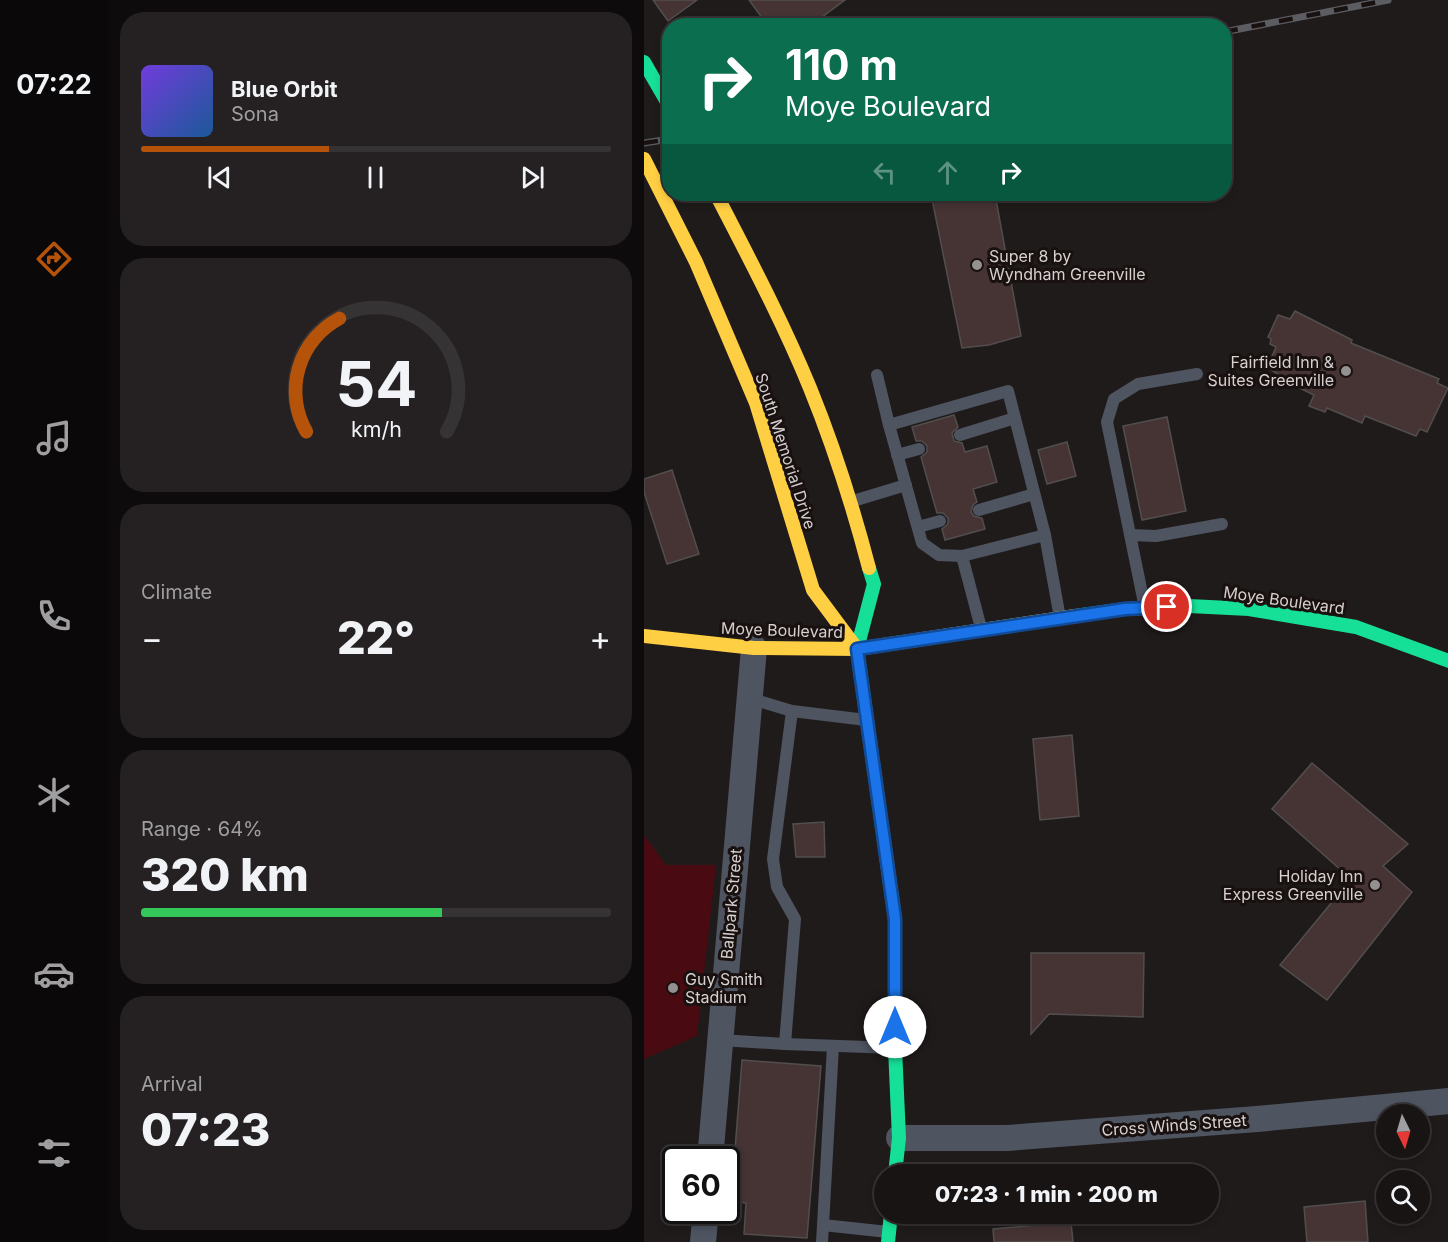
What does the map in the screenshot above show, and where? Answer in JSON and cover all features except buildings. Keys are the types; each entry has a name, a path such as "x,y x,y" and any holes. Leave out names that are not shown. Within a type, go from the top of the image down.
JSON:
{"main road":[{"path":"644,62 662,93"},
{"name":"South Memorial Drive","path":"644,159 662,195"},
{"name":"South Memorial Drive","path":"665,201 696,262 756,403 813,590 857,649"},
{"name":"South Memorial Drive","path":"720,201 784,328 806,380 836,456 874,584 857,649 895,919 895,1048 899,1138 896,1164"},
{"name":"Moye Boulevard","path":"644,636 754,648 857,649 1145,608 1189,606 1249,609 1356,627 1448,661"}],"street":[{"name":"Ballpark Street","path":"711,1146 754,648"},
{"name":"Cross Winds Street","path":"899,1138 1007,1138 1448,1101"},
{"path":"703,1242 705,1224"}],"lane":[{"path":"1145,608 1107,422 1114,399 1138,384 1197,374"},
{"path":"877,375 922,543 939,555 962,556 1044,535"},
{"path":"889,425 1008,392 1044,535 1061,619"},
{"path":"960,435 1015,418"},
{"path":"897,455 919,449"},
{"path":"851,501 906,485"},
{"path":"979,510 1034,494"},
{"path":"918,527 940,521"},
{"path":"1131,535 1156,536 1222,524"},
{"path":"962,556 982,631"},
{"path":"749,698 792,711 867,721"},
{"path":"785,1044 795,919 777,887 773,859 792,711"},
{"path":"720,1040 895,1048"},
{"path":"822,1242 833,1046"},
{"path":"823,1226 888,1237"}],"shaded area":[{"name":"Guy Smith Stadium","path":"644,835 666,865 716,865 697,1036 644,1059"}],"railway":[{"path":"1232,30 1388,0"},
{"path":"644,143 662,140"}],"traffic: fast":[{"path":"644,62 662,93"},
{"path":"869,568 874,584 857,649 895,919 895,1048 899,1138 896,1164"},
{"path":"1075,616 1125,609 1189,606 1249,609 1356,627 1449,661"},
{"path":"888,1242 890,1224"}],"traffic: slow":[{"path":"644,159 662,195"},
{"path":"665,201 696,262 756,403 813,590 857,649"},
{"path":"720,201 800,363 827,432 869,568"},
{"path":"644,636 754,648 857,649 1075,616"}],"place":[{"name":"Super 8 by Wyndham Greenville","path":"977,265"},
{"name":"Fairfield Inn & Suites Greenville","path":"1346,371"},
{"name":"Holiday Inn Express Greenville","path":"1375,885"},
{"name":"Guy Smith Stadium","path":"673,988"}],"route":[{"path":"895,1027 895,919 857,649 1125,609 1167,607"}]}
